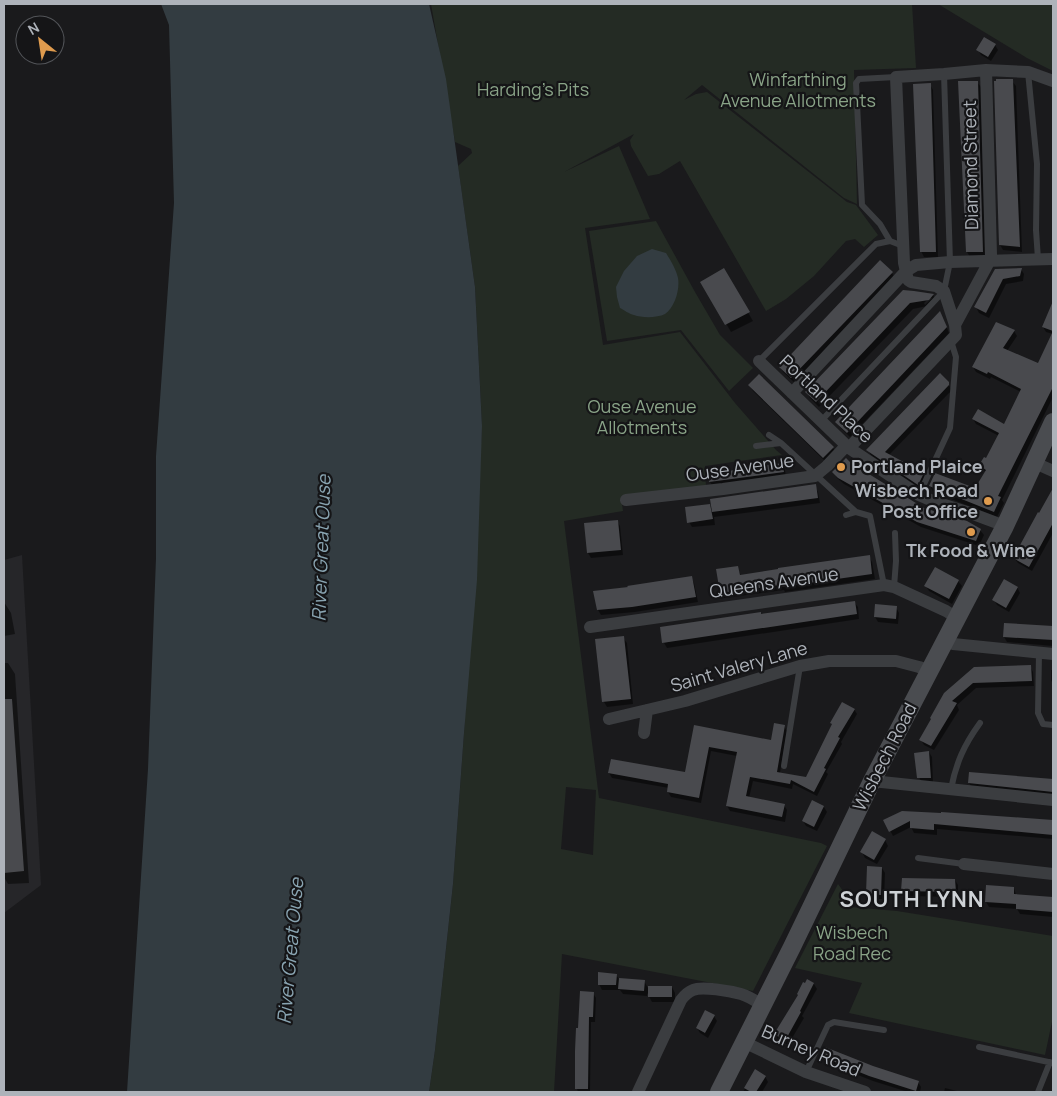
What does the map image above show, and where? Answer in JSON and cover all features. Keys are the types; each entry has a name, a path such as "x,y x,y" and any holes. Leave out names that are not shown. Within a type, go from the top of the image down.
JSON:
{"street":[{"path":"951,341 956,335 956,325 944,291 936,286 908,280 904,263 896,77 986,70 1028,72 1053,81"},
{"name":"Diamond Street","path":"986,70 990,260"},
{"path":"792,393 906,271 916,265 990,260 1053,259"},
{"path":"956,325 990,260"},
{"name":"Ouse Avenue","path":"626,500 723,490 815,476 847,447 951,341"},
{"name":"Portland Place","path":"759,361 847,447 919,495 1005,526"},
{"name":"Wisbech Road","path":"719,1092 813,904 847,830 1005,526 1053,422"},
{"path":"1035,463 1053,471"},
{"path":"889,586 946,611 957,618"},
{"name":"Queens Avenue","path":"590,627 889,586"},
{"path":"944,642 1053,654"},
{"name":"Saint Valery Lane","path":"609,719 686,701 800,666 829,661 896,661 919,666 930,671"},
{"path":"644,733 647,710"},
{"path":"872,781 1053,800"},
{"path":"964,864 1053,874"},
{"path":"638,1092 681,1000 688,992 702,987 714,989 742,994 762,1005"},
{"name":"Burney Road","path":"744,1042 806,1072 865,1092"}],"lane":[{"path":"1028,72 1036,164 1038,259"},
{"path":"821,421 944,291 950,262 944,74"},
{"path":"890,241 880,224 862,205 856,83 858,79 864,78 896,77"},
{"path":"759,361 876,244 890,241 904,247"},
{"path":"919,495 950,428 956,357 951,341"},
{"path":"769,435 781,442 815,476 856,512 870,516 889,586"},
{"path":"756,446 781,442"},
{"path":"846,515 856,512"},
{"path":"889,586 896,561 895,533"},
{"path":"1039,652 1038,714 1043,724 1053,725"},
{"path":"784,766 800,666"},
{"path":"951,789 956,768 970,737 980,723"},
{"path":"918,858 964,864"},
{"path":"806,1072 828,1025 834,1022 884,1030"},
{"path":"978,1047 1051,1063 1038,1092"}],"shaded area":[{"path":"22,555 41,885 4,913 4,560"}],"green space":[{"path":"431,4 912,4 916,68 854,70 857,204 844,198 702,85 684,100 696,94 707,92 847,202 856,205 878,235 864,247 855,239 846,241 814,276 786,299 766,311 680,161 659,174 648,176 631,146 630,140 634,134 564,172 619,146 650,219 585,228 603,345 680,332 735,403 782,455 705,466 706,488 621,497 623,511 564,521 599,798 821,843 827,846 753,991 562,954 554,1092 429,1092 453,884 482,426 475,287 458,166 472,153 471,149 455,142","holes":["566,787 596,790 593,855 561,849"]},
{"path":"938,4 1053,4 1053,71 1027,58"},
{"path":"656,221 720,335 753,368 729,391 681,330 607,341 589,231"},
{"name":"Wisbech Road Rec","path":"838,884 851,902 850,907 897,911 1053,936 1053,1017 1045,1055 849,1013 862,983 795,968"}],"water":[{"name":"River Great Ouse","path":"161,4 429,4 446,79 475,287 482,426 477,580 453,884 429,1092 127,1092 148,769 156,558 156,456 174,203 169,25"},
{"path":"652,249 666,253 670,259 678,278 677,292 672,307 665,314 654,317 637,316 620,308 616,287 624,271 637,256"}],"building":[{"path":"984,37 996,44 988,57 976,50"},
{"path":"996,79 1013,79 1020,247 999,245 994,81"},
{"path":"958,81 978,81 983,252 966,252"},
{"path":"931,83 936,252 920,252 913,84"},
{"path":"880,260 893,272 791,378 779,367"},
{"path":"724,268 750,312 725,325 700,282"},
{"path":"1022,268 1020,276 1003,279 986,313 974,307 995,269"},
{"path":"903,290 934,294 929,300 910,303 816,402 805,392"},
{"path":"1053,301 1053,331 1042,327"},
{"path":"940,311 947,327 847,433 835,422"},
{"path":"996,322 1015,330 1003,348 1038,363 1053,331 1053,387 998,496 1001,497 994,512 929,486 935,473 975,488 986,470 979,465 984,457 986,458 999,433 972,419 978,409 1004,424 1021,389 988,372 987,374 972,367"},
{"path":"940,373 949,382 949,385 885,452 924,473 918,485 866,450"},
{"path":"759,374 834,447 823,458 748,385"},
{"path":"846,458 851,463 924,508 967,521 981,529 976,541 917,522 838,478 832,472"},
{"path":"782,463 784,472 709,482 708,474"},
{"path":"816,484 818,498 712,512 710,499"},
{"path":"1053,488 1053,523 1029,567 1013,558"},
{"path":"710,504 713,519 687,523 685,507"},
{"path":"618,520 621,550 587,553 584,523"},
{"path":"870,555 872,574 781,587 781,585 720,593 716,569 738,566 740,575"},
{"path":"935,567 959,580 949,599 924,586"},
{"path":"692,576 696,597 632,607 597,610 593,591"},
{"path":"1004,579 1018,587 1006,608 992,600"},
{"path":"855,601 857,614 662,643 660,627 761,612 761,614"},
{"path":"875,604 897,606 896,619 874,617"},
{"path":"1004,623 1053,626 1053,640 1003,637"},
{"path":"624,636 631,699 602,702 595,639"},
{"path":"1031,665 1032,681 973,683 952,701 957,703 931,746 919,740 944,693 974,667"},
{"path":"4,699 12,699 24,871 4,873"},
{"path":"842,702 855,709 838,737 840,738 814,792 791,780 790,784 750,777 746,796 785,804 782,817 726,806 737,752 709,747 699,798 667,792 668,784 608,773 611,759 685,772 694,725 771,740 774,723 785,725 777,772 806,777 832,724 830,723"},
{"path":"929,751 931,778 917,778 914,753"},
{"path":"969,772 1053,779 1053,792 968,783"},
{"path":"812,800 824,806 814,827 802,821"},
{"path":"902,811 1053,820 1053,835 934,824 934,830 910,828 910,821 889,832 883,820"},
{"path":"872,831 886,839 874,860 860,852"},
{"path":"867,866 882,867 881,895 866,894"},
{"path":"902,878 955,879 956,892 901,891"},
{"path":"986,885 1014,887 1014,894 1053,897 1053,912 1016,909 1016,904 985,902"},
{"path":"598,972 617,974 616,985 598,985"},
{"path":"619,978 645,980 644,991 618,989"},
{"path":"807,979 814,983 785,1041 774,1034 798,995 803,982 805,983"},
{"path":"648,986 672,986 672,997 648,997"},
{"path":"580,991 594,992 593,1017 589,1017 588,1089 575,1089 576,1028 578,1028"},
{"path":"705,1010 715,1015 705,1033 696,1028"},
{"path":"825,1047 873,1066 919,1081 916,1091 869,1076 820,1056"},
{"path":"755,1069 766,1076 756,1092 751,1092 744,1088"}],"place":[{"name":"Portland Plaice","path":"841,467"},
{"name":"Wisbech Road Post Office","path":"988,501"},
{"name":"Tk Food & Wine","path":"971,532"}],"district":[{"name":"SOUTH LYNN","path":"912,899"}],"park label":[{"name":"Harding's Pits","path":"533,90"},
{"name":"Winfarthing Avenue Allotments","path":"798,90"},
{"name":"Ouse Avenue Allotments","path":"642,417"}]}
